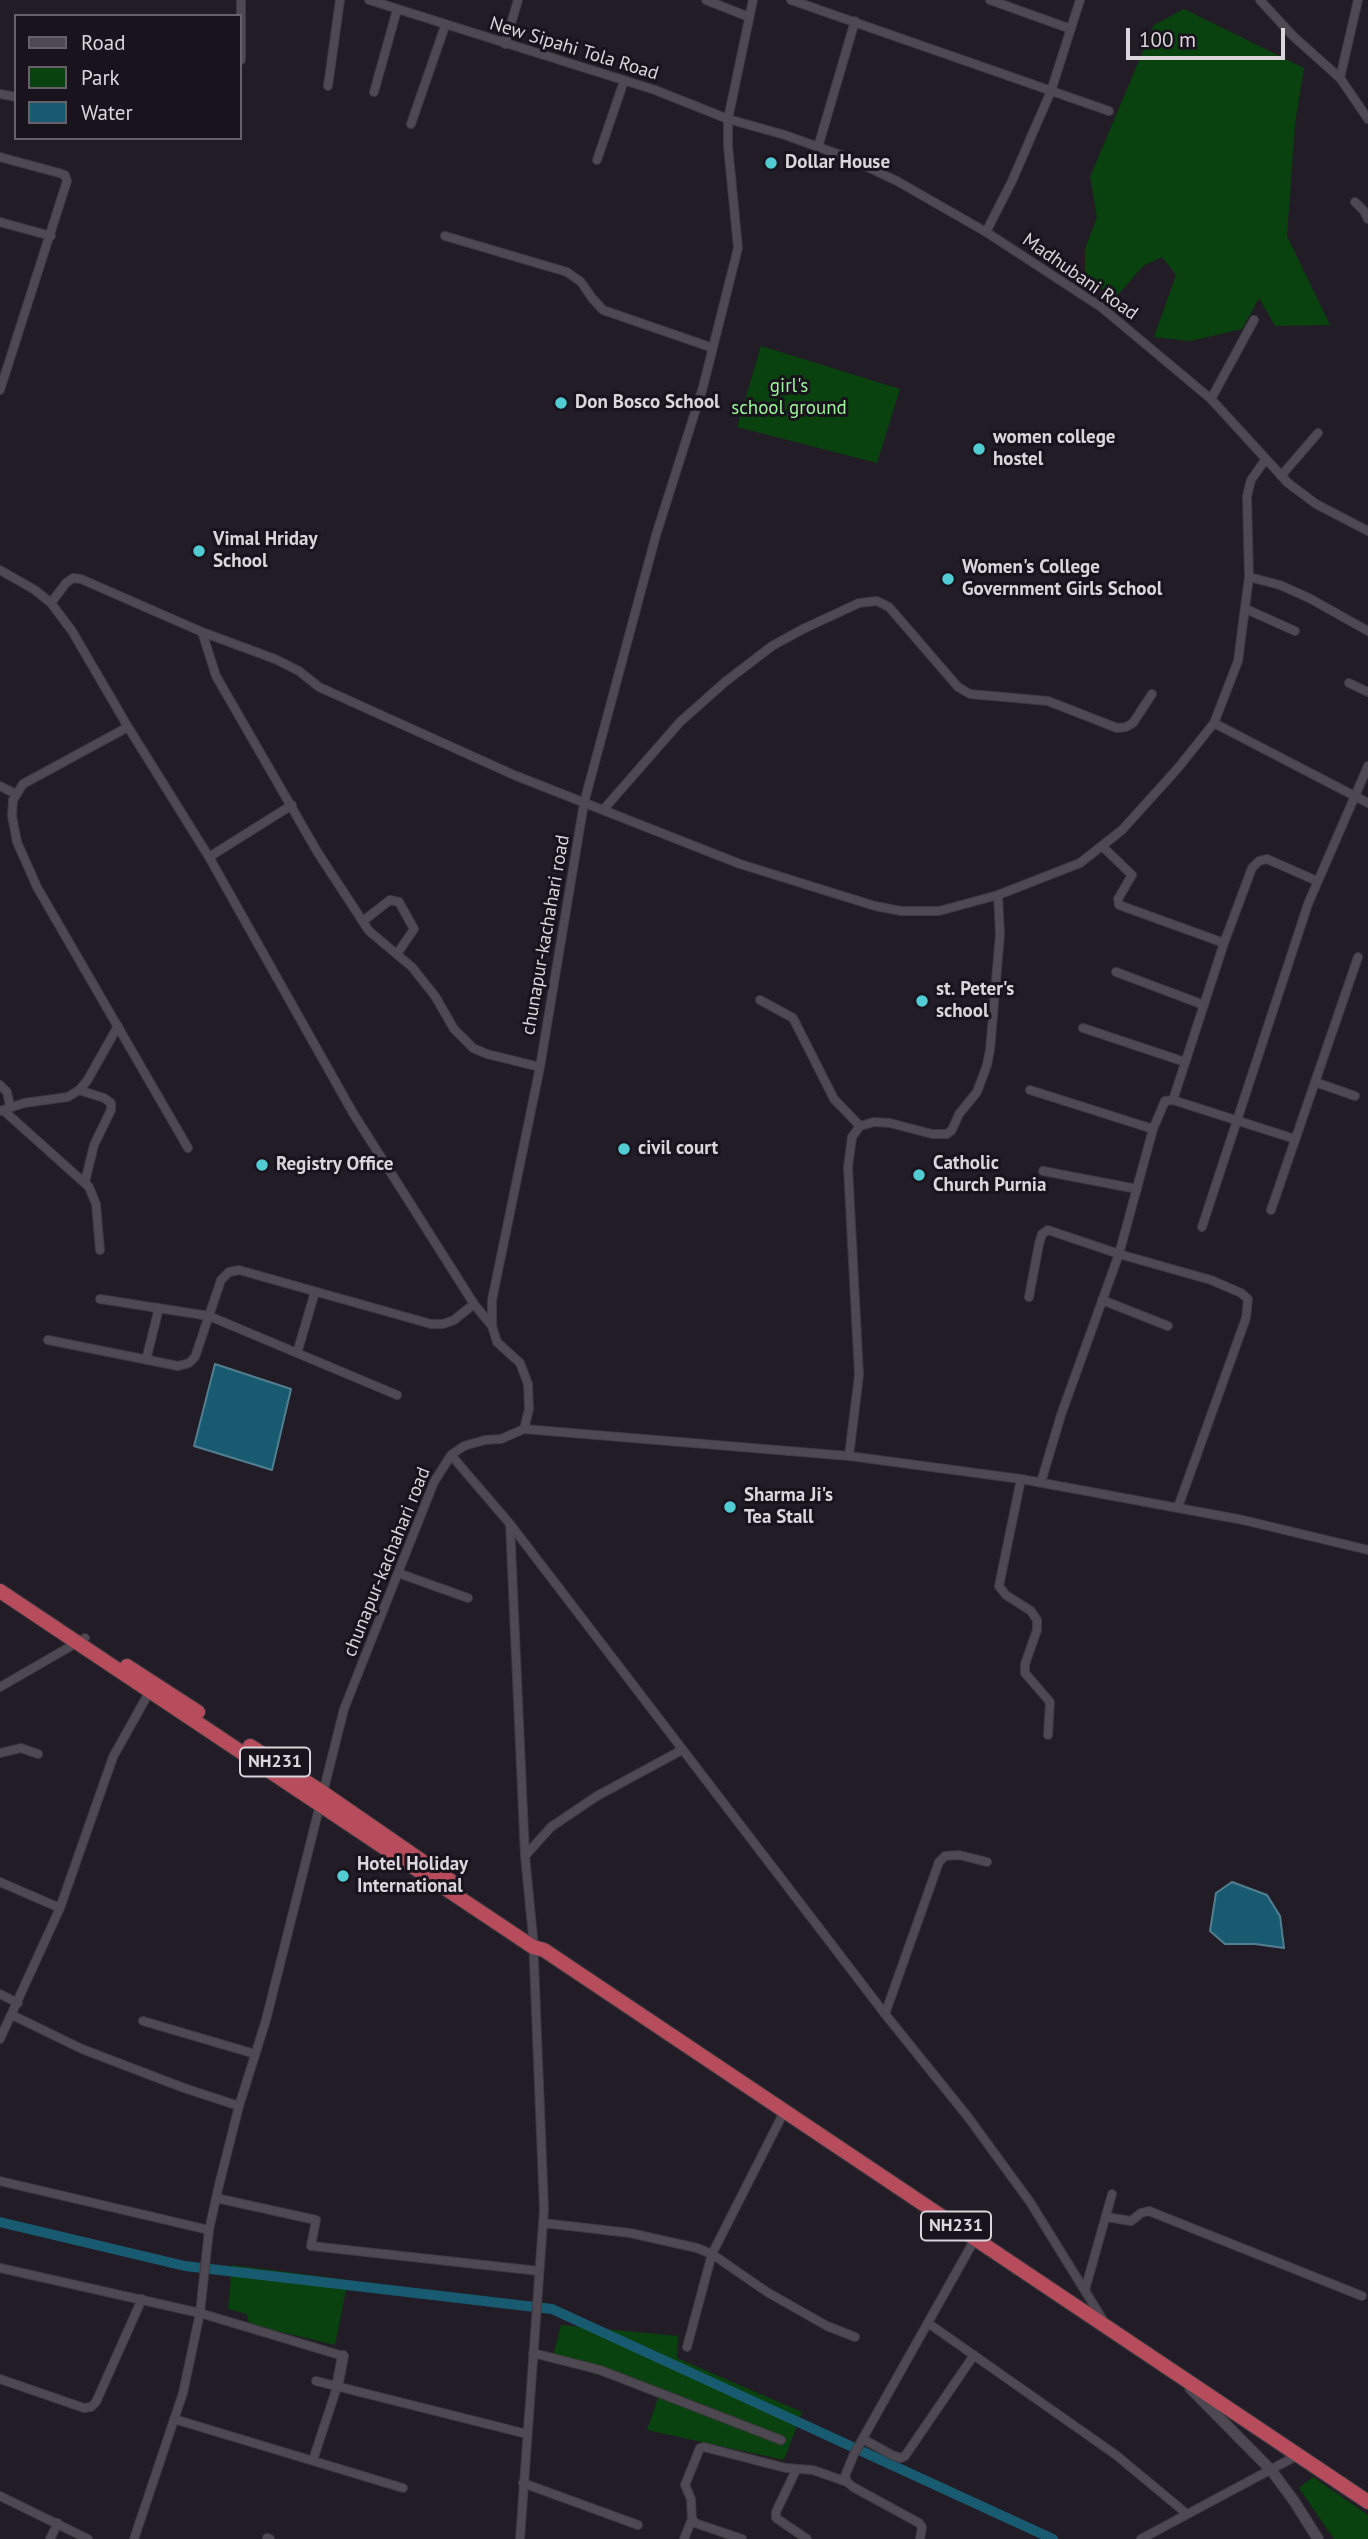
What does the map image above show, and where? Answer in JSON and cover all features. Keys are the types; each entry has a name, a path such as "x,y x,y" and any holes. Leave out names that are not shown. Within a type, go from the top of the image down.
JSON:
{"highway":[{"name":"NH231","path":"0,1581 151,1688 321,1798 1178,2376 1368,2501"},
{"name":"NH231","path":"0,1591 81,1640"}],"street":[{"path":"328,86 340,0"},
{"name":"New Sipahi Tola Road","path":"369,0 624,81 728,119"},
{"path":"505,44 518,0"},
{"path":"706,0 749,17"},
{"name":"chunapur-kachahari road","path":"492,1326 492,1300 540,1067 584,803 656,535 713,348 738,248 728,119 753,0"},
{"path":"791,0 1109,111"},
{"path":"990,0 1071,29"},
{"path":"986,232 1012,181 1051,91 1080,0"},
{"path":"1260,0 1293,36 1340,78 1368,120"},
{"path":"1340,78 1358,0"},
{"path":"374,92 397,10"},
{"path":"818,147 855,21"},
{"path":"411,124 445,26"},
{"path":"597,160 624,81"},
{"name":"Madhubani Road","path":"728,119 818,147 897,181 986,232 1101,307 1211,399 1280,476 1316,504 1368,531"},
{"path":"0,157 65,175 67,181 0,390"},
{"path":"1355,202 1368,219"},
{"path":"0,222 51,236"},
{"path":"445,236 567,272 581,282 603,310 713,348"},
{"path":"1211,399 1254,320"},
{"path":"1280,476 1318,433"},
{"path":"51,603 66,583 73,578 81,579 202,632 275,659 299,671 319,687 514,775 740,864 875,906 901,911 939,911 999,895 1080,863 1122,830 1214,723 1237,661 1246,608 1249,577 1247,496 1251,480 1265,460"},
{"path":"0,570 35,590 51,603 72,631 209,857 353,1113 474,1304 492,1326 498,1342 520,1363 528,1384 529,1409 524,1429 849,1456 1021,1479 1243,1520 1368,1550"},
{"path":"1249,577 1280,585 1309,598 1368,631"},
{"path":"603,810 680,722 725,682 772,646 803,628 859,603 877,601 890,607 958,687 970,694 1048,701 1117,728 1133,723 1152,694"},
{"path":"1246,608 1295,631"},
{"path":"202,632 216,676 318,853 369,931 425,982 454,1029 473,1048 540,1067"},
{"path":"1349,683 1368,692"},
{"path":"1214,723 1368,803"},
{"path":"128,727 23,784 16,794 12,816 17,842 37,887 188,1148"},
{"path":"1202,1227 1224,1163 1235,1120 1317,881 1368,766"},
{"path":"0,786 16,794"},
{"path":"209,857 292,805"},
{"path":"1102,846 1132,875 1118,899 1119,905 1224,943"},
{"path":"1173,1100 1224,943 1252,868 1259,861 1267,859 1317,881"},
{"path":"849,1456 859,1375 848,1160 852,1138 859,1126 874,1122 890,1123 932,1134 947,1134 977,1091 990,1050 1000,934 999,895"},
{"path":"363,921 390,900 399,902 414,929 397,954"},
{"path":"1271,1210 1358,957"},
{"path":"1116,972 1204,1005"},
{"path":"760,1000 793,1018 834,1099 859,1126"},
{"path":"4,1109 68,1097 79,1090 87,1081 118,1026"},
{"path":"1083,1028 1185,1062"},
{"path":"1315,1082 1355,1096"},
{"path":"0,1085 7,1092 4,1109"},
{"path":"79,1090 111,1103 111,1110 94,1144 85,1182"},
{"path":"1030,1090 1153,1129"},
{"path":"1041,1482 1061,1415 1119,1254 1153,1129 1165,1101 1173,1100 1295,1139"},
{"path":"4,1109 85,1182 94,1194 100,1250"},
{"path":"1043,1171 1137,1189"},
{"path":"1029,1297 1039,1244 1042,1234 1048,1230 1119,1254 1212,1280 1248,1299 1246,1318 1178,1507"},
{"path":"48,1340 178,1366 189,1363 195,1357 220,1280 229,1272 239,1270 431,1324 454,1320 474,1304"},
{"path":"297,1353 315,1292"},
{"path":"100,1299 209,1316 397,1395"},
{"path":"1102,1300 1168,1326"},
{"path":"146,1360 159,1308"},
{"name":"chunapur-kachahari road","path":"134,2539 183,2393 200,2313 204,2260 216,2198 239,2106 266,2020 344,1709 434,1482 451,1455 464,1446 485,1440 501,1440 524,1429"},
{"path":"451,1455 510,1524 885,2014 968,2117 1031,2202 1107,2326"},
{"path":"1021,1479 999,1586 1006,1595 1031,1611 1037,1620 1037,1630 1025,1664 1025,1673 1050,1702 1048,1735"},
{"path":"510,1524 525,1856 537,1945 543,2223 520,2539"},
{"path":"398,1573 468,1598"},
{"path":"0,1687 81,1640"},
{"path":"0,2039 60,1908 113,1757 151,1688"},
{"path":"0,1754 21,1748 38,1754"},
{"path":"525,1856 551,1827 682,1750"},
{"path":"885,2014 939,1862 945,1856 959,1855 987,1862"},
{"path":"0,1882 60,1908"},
{"path":"0,1994 18,2003"},
{"path":"12,2015 82,2049 239,2106"},
{"path":"143,2021 256,2054"},
{"path":"687,2347 712,2254 785,2110"},
{"path":"0,2181 209,2230"},
{"path":"1084,2290 1112,2194"},
{"path":"216,2198 316,2220 310,2246 539,2271"},
{"path":"1106,2217 1131,2221 1141,2213 1149,2211 1362,2296"},
{"path":"543,2223 630,2233 697,2248 712,2254 767,2292 827,2326 855,2337"},
{"path":"846,2482 845,2476 854,2454 975,2239"},
{"path":"0,2268 200,2313 343,2356 337,2387 313,2460"},
{"path":"0,2379 84,2408 91,2407 96,2402 142,2299"},
{"path":"928,2323 1116,2455 1187,2514"},
{"path":"533,2353 600,2370 781,2440"},
{"path":"861,2441 900,2458 905,2456 974,2355"},
{"path":"1178,2376 1271,2470 1318,2539"},
{"path":"316,2381 527,2434"},
{"path":"174,2419 403,2488"},
{"path":"684,2539 692,2519 691,2498 685,2485 700,2448 704,2447 796,2470 813,2470 846,2482 919,2523 922,2528 920,2539"},
{"path":"1142,2539 1298,2455"},
{"path":"796,2470 776,2511 776,2518 807,2539"},
{"path":"523,2483 638,2525"},
{"path":"0,2496 88,2539"},
{"path":"692,2519 695,2523 742,2539"},
{"path":"50,2539 58,2523"}],"green space":[{"path":"1184,9 1304,68 1295,124 1287,236 1330,325 1275,326 1259,298 1242,329 1190,341 1154,337 1176,275 1162,257 1143,266 1117,296 1085,281 1085,249 1097,217 1090,177 1154,25"},
{"name":"girl's school ground","path":"761,346 900,389 877,463 737,427"},
{"path":"232,2265 348,2280 335,2345 249,2324 247,2314 228,2309"},
{"path":"561,2325 678,2336 677,2358 802,2412 784,2460 647,2430 659,2395 552,2360"},
{"path":"1313,2477 1368,2515 1368,2539 1334,2539 1299,2488"}],"water":[{"path":"215,1364 291,1389 272,1470 194,1446"},
{"path":"1232,1882 1267,1895 1280,1916 1284,1948 1225,1944 1210,1931 1216,1893"}],"waterway":[{"path":"0,2222 185,2266 552,2309 1053,2539"}],"place":[{"name":"Dollar House","path":"771,163"},
{"name":"Don Bosco School","path":"561,403"},
{"name":"women college hostel","path":"979,449"},
{"name":"Vimal Hriday School","path":"199,551"},
{"name":"Women's College Government Girls School","path":"948,579"},
{"name":"st. Peter's school","path":"922,1001"},
{"name":"civil court","path":"624,1149"},
{"name":"Registry Office","path":"262,1165"},
{"name":"Catholic Church Purnia","path":"919,1175"},
{"name":"Sharma Ji's Tea Stall","path":"730,1507"},
{"name":"Hotel Holiday International","path":"343,1876"}]}
